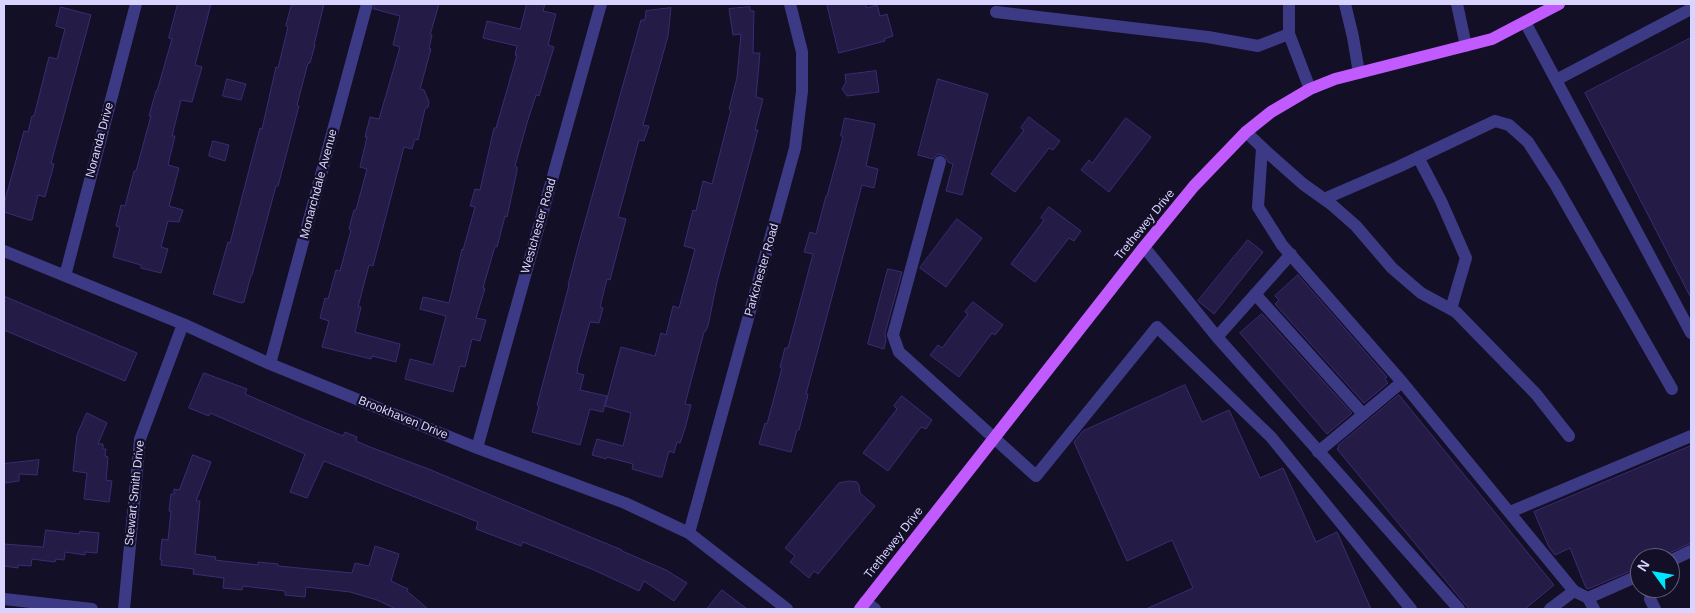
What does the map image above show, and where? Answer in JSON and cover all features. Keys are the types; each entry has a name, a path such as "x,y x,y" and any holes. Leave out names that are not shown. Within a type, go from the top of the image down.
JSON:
{"main road":[{"name":"Trethewey Drive","path":"867,607 995,438 1144,247 1194,186 1246,132 1271,112 1310,89 1334,79 1492,39 1559,4"}],"street":[{"name":"Noranda Drive","path":"65,276 136,4"},
{"name":"Monarchdale Avenue","path":"270,364 367,4"},
{"name":"Westchester Road","path":"477,448 601,4"},
{"name":"Parkchester Road","path":"689,533 781,205 795,148 802,91 802,52 790,4"},
{"path":"1289,4 1290,34 1310,89"},
{"path":"1345,4 1359,73"},
{"path":"1457,4 1466,46"},
{"path":"1556,80 1691,9"},
{"path":"996,12 1208,37 1258,46 1290,34"},
{"path":"1525,22 1691,333"},
{"path":"1324,199 1495,121 1509,125 1528,142 1555,184 1672,389"},
{"path":"1246,132 1262,148 1356,226 1392,268 1421,293 1456,312 1536,394 1569,436"},
{"path":"1262,148 1258,207 1282,245 1402,382 1574,591 1591,604 1630,580"},
{"path":"1418,157 1441,200 1466,258 1451,309"},
{"path":"940,162 894,335 899,352 1036,476 1157,327 1271,437 1411,609"},
{"path":"1144,247 1217,337 1459,609"},
{"name":"Brookhaven Drive","path":"4,252 183,324 270,364 477,448 625,503 689,533 787,609"},
{"path":"1217,337 1291,254"},
{"path":"1255,294 1363,414"},
{"name":"Stewart Smith Drive","path":"124,609 140,439 183,324"},
{"path":"1318,452 1402,382"},
{"path":"1510,512 1691,436"},
{"path":"1550,609 1574,591"},
{"path":"4,598 92,609"}],"building":[{"path":"178,4 211,4 195,65 202,67 192,102 181,100 172,136 175,136 168,165 179,168 169,206 183,210 179,222 168,221 161,247 168,249 161,273 141,268 141,265 113,257 120,227 116,226 121,205 125,206 134,171 136,171 151,116 149,116 172,39 169,38"},
{"path":"292,4 324,4 278,186 276,186 244,302 241,303 213,294 228,242 230,243 260,128 262,129"},
{"path":"375,4 439,4 430,35 432,35 429,49 431,49 420,89 424,90 429,102 428,107 425,109 418,140 415,139 412,149 404,147 373,266 369,265 358,307 361,307 355,332 400,344 396,362 372,356 371,359 322,347 329,321 320,318 325,298 328,299 336,270 340,271 351,230 349,229 352,217 354,210 356,210 367,169 360,167 370,117 379,119 400,47 393,45 400,16 374,9"},
{"path":"527,4 545,4 543,11 556,14 548,45 554,47 539,96 536,95 527,123 515,166 517,171 507,217 505,216 483,288 485,288 476,318 486,320 480,341 472,339 465,367 460,366 453,392 405,379 410,359 433,365 446,316 420,309 423,297 449,303 462,249 475,207 470,206 475,189 480,190 494,128 496,128 517,55 515,55 517,46 483,38 487,21 520,29"},
{"path":"827,4 865,4 867,8 877,5 880,16 887,14 893,36 884,39 885,41 839,53"},
{"path":"61,7 91,15 51,163 54,164 45,197 38,195 32,220 29,220 4,212 4,204 24,131 28,132 32,116 34,116 49,57 57,59 65,29 56,26"},
{"path":"750,7 750,11 754,11 753,53 760,53 756,97 763,99 755,130 758,130 717,282 708,326 704,332 685,404 691,405 686,425 680,443 677,442 674,453 669,451 662,477 660,477 632,469 633,464 592,455 597,439 623,446 631,413 605,406 621,347 655,356 661,333 666,335 673,306 679,308 695,249 684,246 693,210 696,211 703,181 712,184 731,110 729,109 737,78 741,34 733,35 729,9"},
{"path":"671,8 668,36 643,125 649,126 644,141 639,140 618,217 626,219 610,280 607,279 600,307 603,308 599,323 590,322 578,365 577,373 584,375 580,390 607,396 603,412 590,409 580,445 532,432 539,406 537,405 579,243 641,20 645,20 646,11"},
{"path":"1691,38 1691,298 1585,93"},
{"path":"876,71 879,92 847,96 842,89 846,82 845,75"},
{"path":"227,79 246,84 241,100 223,96"},
{"path":"938,79 988,94 962,195 946,191 953,164 948,162 945,156 938,154 933,159 918,155"},
{"path":"1029,117 1060,141 1053,150 1049,148 1015,192 991,174 1024,130 1021,128"},
{"path":"845,118 875,124 866,166 878,169 874,188 862,185 806,394 808,394 799,430 797,430 791,452 759,444 765,423 767,424 782,368 780,367 785,348 788,348 813,254 804,252 810,232 816,234 843,137 841,136"},
{"path":"1126,118 1151,137 1109,192 1081,170 1089,160 1092,163"},
{"path":"213,141 229,145 225,161 209,156"},
{"path":"1049,207 1081,231 1074,241 1069,238 1035,282 1011,264 1044,220 1041,218"},
{"path":"957,219 982,238 946,287 920,268"},
{"path":"1248,240 1263,252 1214,314 1198,301"},
{"path":"888,269 902,272 885,333 884,349 868,344"},
{"path":"1298,275 1387,377 1385,379 1388,383 1364,403 1275,304 1279,300 1275,296"},
{"path":"4,296 137,353 125,381 4,330"},
{"path":"973,302 1003,325 995,335 992,333 959,377 930,355 938,345 942,348 968,314 965,312"},
{"path":"1262,314 1352,413 1327,434 1240,333"},
{"path":"204,373 247,389 245,394 302,419 343,436 345,432 357,437 356,441 370,447 431,470 622,550 666,570 687,583 674,601 644,581 639,591 594,570 523,542 521,546 476,529 478,522 324,461 307,498 290,492 305,454 210,413 209,416 189,408"},
{"path":"1185,385 1202,422 1229,410 1260,478 1283,468 1316,542 1337,532 1371,609 1146,609 1193,588 1172,540 1127,561 1074,442 1083,431"},
{"path":"1399,395 1554,585 1525,609 1469,609 1337,449 1338,446"},
{"path":"902,396 932,420 926,429 921,427 888,471 863,453 897,409 894,406"},
{"path":"87,413 107,423 98,444 103,444 103,449 106,449 105,456 108,457 106,480 112,481 109,502 84,499 87,473 73,471 77,435"},
{"path":"1691,446 1691,543 1680,548 1630,548 1630,571 1588,589 1570,548 1555,555 1549,547 1534,512"},
{"path":"193,455 211,462 196,501 200,501 195,554 216,557 215,560 258,565 258,562 278,564 278,566 352,573 355,563 369,566 375,546 399,554 391,581 408,589 407,591 428,609 396,609 377,600 350,592 306,587 305,597 285,595 285,591 243,586 242,590 223,588 224,578 193,574 194,569 161,565 162,539 168,540 171,494 174,494 174,489 179,490"},
{"path":"39,460 37,475 19,474 19,481 4,483 4,464"},
{"path":"857,482 860,493 875,506 818,574 814,571 809,578 790,562 795,556 785,548 839,483"},
{"path":"46,530 79,534 80,531 99,533 97,553 85,552 85,555 65,552 64,560 56,559 55,562 32,559 31,566 18,565 18,568 4,566 4,544 43,547"},
{"path":"722,590 747,609 707,609"}]}
